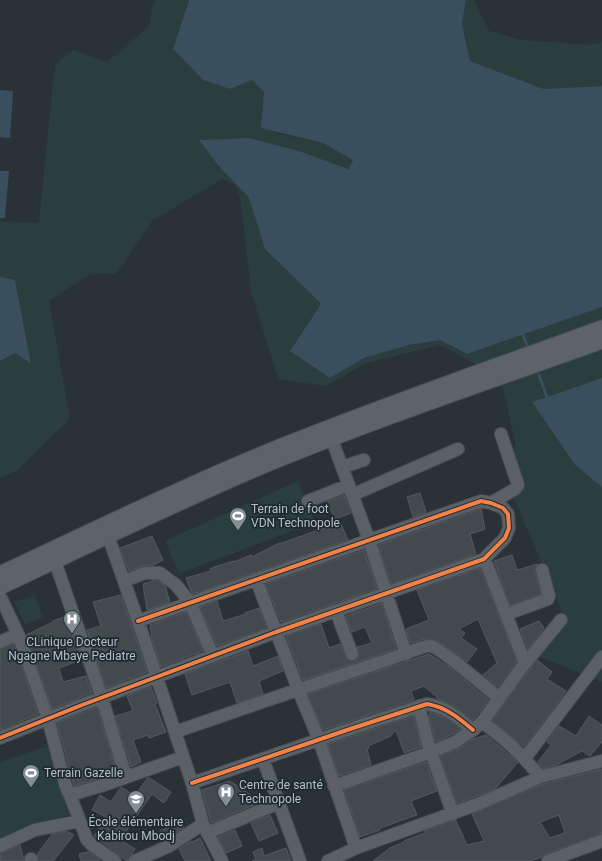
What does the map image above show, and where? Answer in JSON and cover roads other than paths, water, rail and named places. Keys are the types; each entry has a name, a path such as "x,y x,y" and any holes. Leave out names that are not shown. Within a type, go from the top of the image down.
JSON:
{"main road":[{"path":"0,574 189,485 265,453 374,411 602,328"},
{"path":"0,595 187,499 268,464 358,429 602,341"},
{"path":"0,595 58,570 234,488 335,448 430,414 440,407 446,397"}],"street":[{"path":"490,502 515,489 518,485 501,434"},
{"path":"335,448 387,593 406,654"},
{"path":"308,501 350,490 458,449"},
{"path":"342,467 364,460"},
{"path":"0,738 276,632 484,559 505,538 509,528 508,514 503,508 490,502 481,501 256,578 138,621"},
{"path":"111,544 192,783 205,829 220,861"},
{"path":"484,559 507,614 525,663"},
{"path":"58,570 102,698 126,778"},
{"path":"507,614 548,599 550,596 542,570"},
{"path":"124,581 145,573 160,573 176,585 190,602 213,656"},
{"path":"256,578 319,740 356,848"},
{"path":"0,595 18,634 48,719 70,795 87,840 115,861"},
{"path":"336,611 352,654"},
{"path":"334,786 455,742 478,726 525,663 560,620"},
{"path":"0,642 18,634"},
{"path":"175,732 426,646 431,646 443,653 499,698"},
{"path":"525,758 602,657"},
{"path":"192,783 427,704 439,706 504,738 525,758 540,777"},
{"path":"419,706 431,752 453,814"},
{"path":"70,795 126,778 183,757"},
{"path":"263,759 300,861"},
{"path":"328,861 356,848 453,814 540,777 602,761"},
{"path":"135,861 205,829 279,803"},
{"path":"0,846 35,830 80,821"},
{"path":"548,861 599,842"}],"water":[{"path":"189,0 466,0 462,24 470,61 544,89 602,86 602,307 467,354 440,340 409,345 364,358 330,378 290,351 321,304 265,249 249,198 217,164 199,140 249,138 299,151 349,169 353,160 323,143 261,128 264,92 252,80 230,89 203,80 173,49"},
{"path":"0,90 13,91 10,138 0,137"},
{"path":"0,171 9,171 5,218 0,218"},
{"path":"0,277 15,280 31,364 15,353 0,361"},
{"path":"602,378 602,487 575,465 532,402"}],"waterway":[{"path":"523,335 527,345"},
{"path":"539,375 547,397"}],"place":[{"name":"Terrain de foot VDN Technopole","path":"238,531"},
{"name":"CLinique Docteur Ngagne Mbaye Pediatre","path":"72,634"},
{"name":"Terrain Gazelle","path":"31,788"},
{"name":"Centre de santé Technopole","path":"226,807"},
{"name":"École élémentaire Kabirou Mbodj","path":"136,814"}]}
